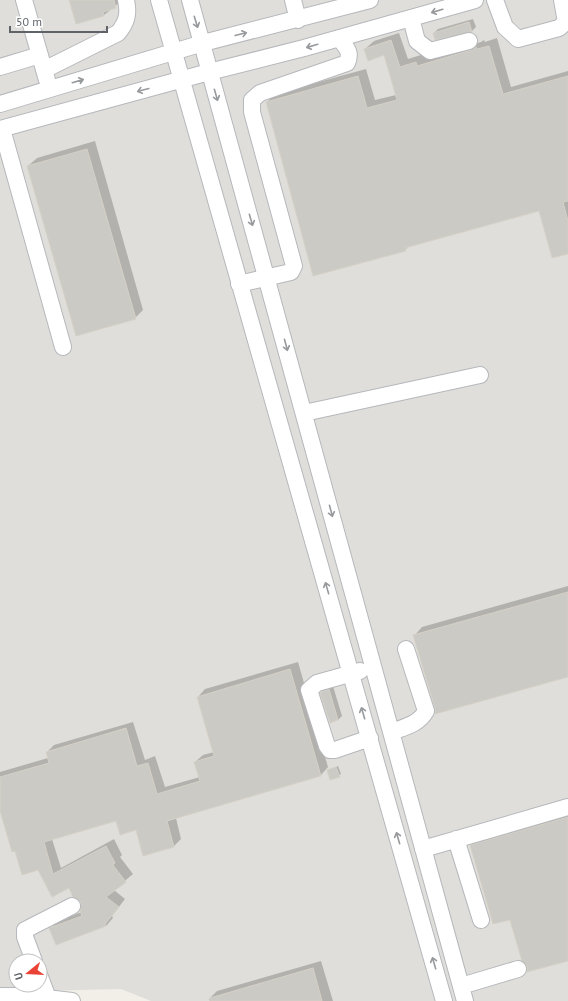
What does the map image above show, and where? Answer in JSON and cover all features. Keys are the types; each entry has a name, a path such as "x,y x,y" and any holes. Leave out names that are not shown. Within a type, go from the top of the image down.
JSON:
{"street":[{"path":"24,0 50,89"},
{"path":"0,67 42,63 118,33 126,23 128,10 126,0"},
{"path":"159,0 444,1001"},
{"path":"190,0 463,994 518,969"},
{"path":"293,0 298,20"},
{"path":"0,104 174,54 203,44 370,0"},
{"path":"63,347 1,129 475,0"},
{"path":"495,0 505,27 518,39 559,28 566,22 562,0"},
{"path":"411,18 417,41 430,51 469,41"},
{"path":"239,284 267,276 291,272 294,266 252,112 252,100 260,93 347,63 350,57 349,51 339,38"},
{"path":"304,413 480,375"},
{"path":"299,494 324,487"},
{"path":"391,732 417,722 422,718 426,711 406,649"},
{"path":"370,738 335,750 330,750 327,746 310,690 317,683 373,668"},
{"path":"423,849 568,807"},
{"path":"456,839 481,920"},
{"path":"31,953 25,937 25,930 72,906"},
{"path":"46,993 48,998"},
{"path":"0,996 48,998 72,1001"}],"shaded area":[{"path":"0,0 568,0 568,1001 151,1001 121,989 48,991 48,953 8,953 8,992 0,992"}],"building":[{"path":"69,0 114,0 116,8 103,12 104,16 76,24"},
{"path":"469,22 472,32 435,40 433,33"},
{"path":"391,40 400,67 416,62 417,66 471,50 476,47 477,49 489,46 503,94 568,76 568,201 563,202 568,221 568,254 552,258 539,211 405,248 406,251 313,276 266,102 358,76 367,108 397,100 384,55 368,61 364,49"},
{"path":"87,149 136,319 76,336 27,166"},
{"path":"568,592 568,677 435,714 435,708 413,635"},
{"path":"290,669 321,776 167,821 174,847 143,856 136,830 120,835 116,821 44,842 53,874 106,846 115,863 113,865 126,882 106,897 119,907 105,924 106,926 56,945 49,928 82,916 80,911 81,902 73,897 69,888 52,897 38,870 22,875 15,851 12,852 0,811 0,777 49,763 46,752 126,728 137,766 148,763 157,794 200,781 194,762 214,756 197,697"},
{"path":"329,689 338,720 330,723 320,693"},
{"path":"336,767 340,777 330,780 327,770"},
{"path":"568,817 568,961 527,972 527,966 522,961 510,920 493,924 470,845"},
{"path":"313,968 322,1001 211,1001 210,998"}]}
